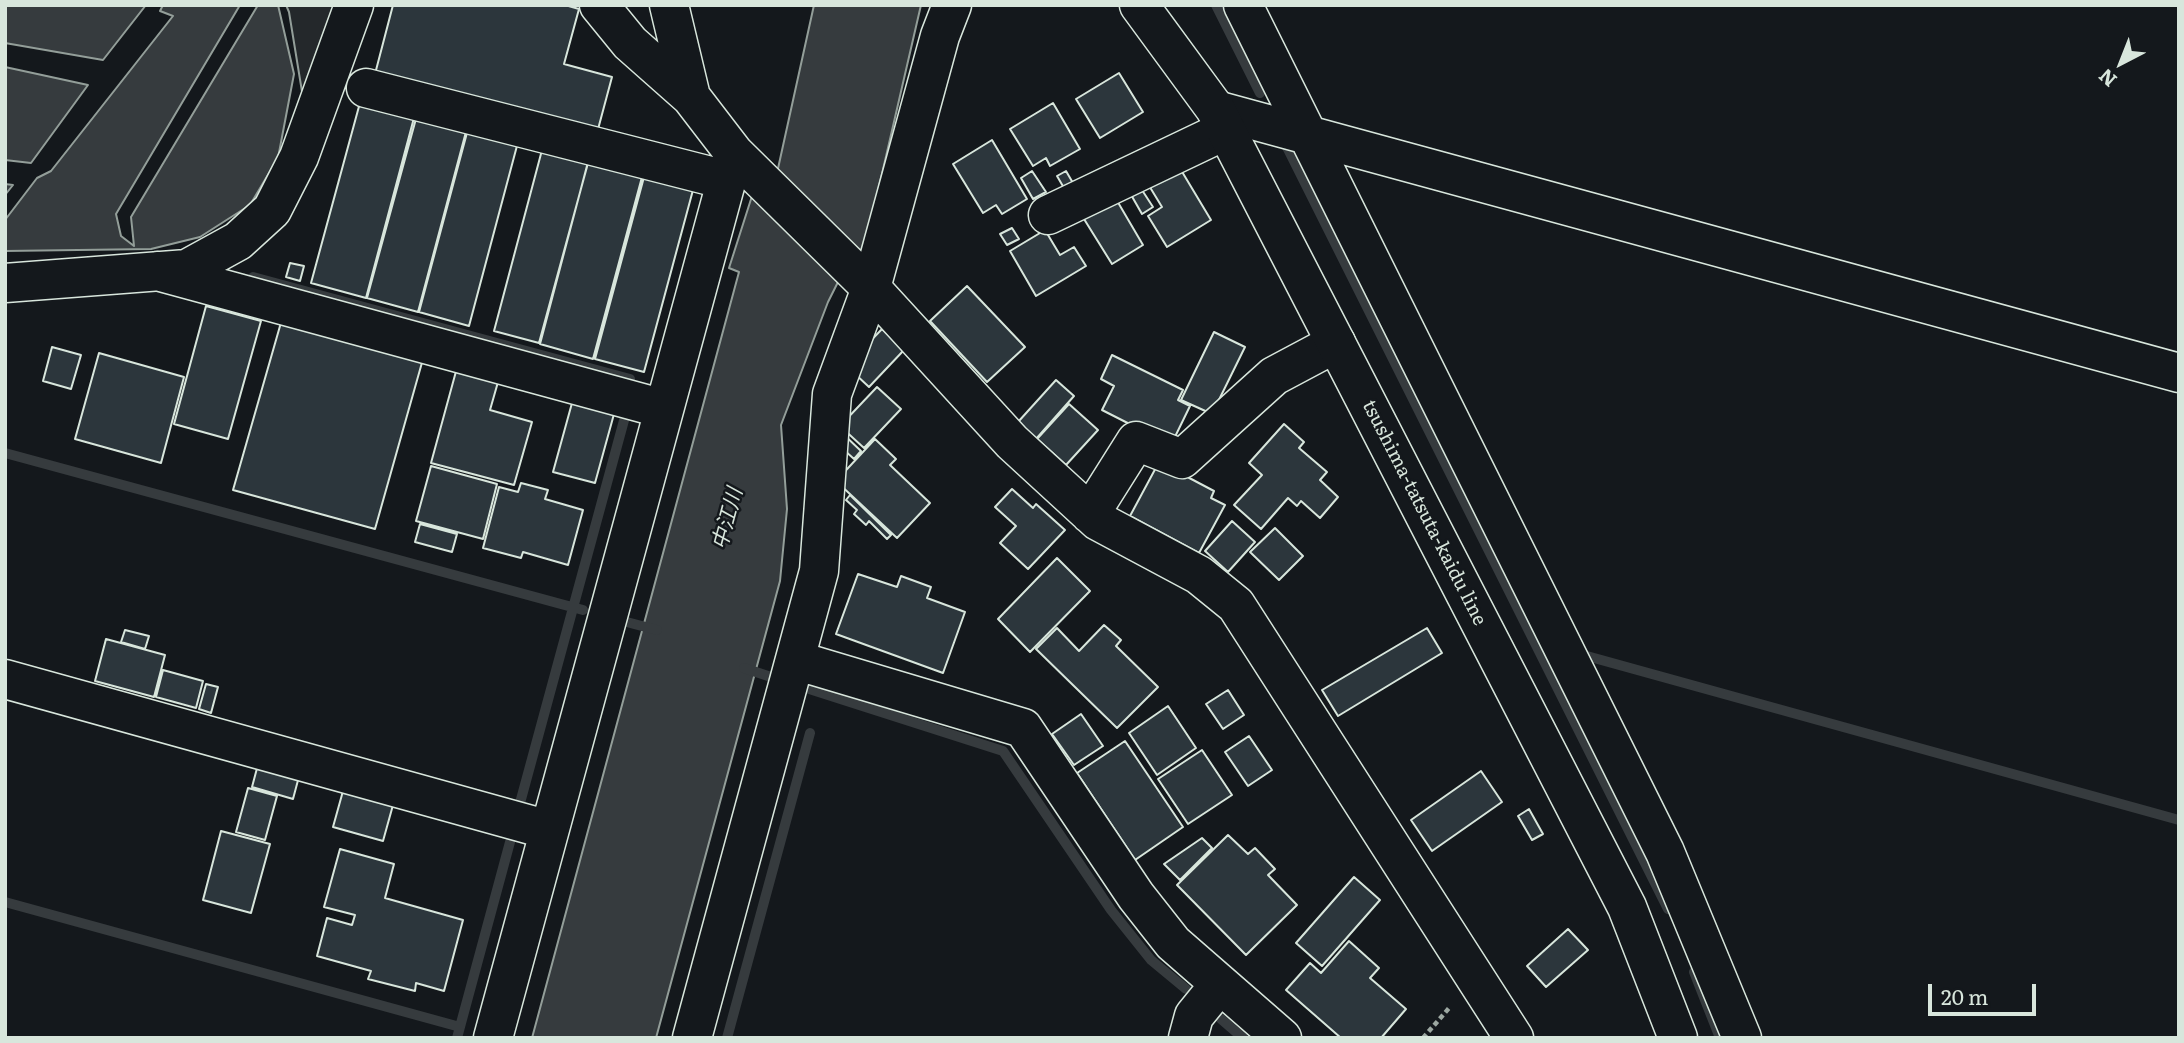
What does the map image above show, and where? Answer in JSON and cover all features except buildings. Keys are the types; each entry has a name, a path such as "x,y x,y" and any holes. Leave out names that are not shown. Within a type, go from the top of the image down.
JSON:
{"street":[{"path":"5,283 187,269 238,241 272,210 299,157 354,5"},
{"path":"599,5 630,43 691,97 739,170 866,284 1012,442 1090,514 1199,575 1236,605 1514,1038"},
{"path":"670,5 691,97"},
{"path":"692,1038 819,570 832,394 940,36 952,5"},
{"name":"tsushima-tatsuta-kaidu line","path":"1139,5 1221,120 1627,906 1678,1038"},
{"path":"1243,5 1665,852 1742,1038"},
{"path":"366,88 739,170"},
{"path":"1048,215 1221,120 1307,135 2179,373"},
{"path":"493,1038 664,409 739,170"},
{"path":"157,271 664,409"},
{"path":"1090,514 1136,441 1182,459 1274,376 1336,343"},
{"path":"796,660 1023,728 1136,896 1173,943 1282,1038"},
{"path":"5,679 549,830"},
{"path":"1188,1038 1194,1016 1220,984"}],"shaded area":[{"path":"286,5 342,5 305,110 289,12"}],"water":[{"path":"5,5 278,5 294,74 278,158 250,205 200,237 151,249 5,251"},
{"name":"中江川","path":"814,5 921,5 863,256 839,280 828,302 781,425 787,509 780,581 656,1038 532,1038 739,272 729,268 752,196 777,173"}],"pier":[{"path":"146,5 163,5 160,11 173,16 51,171 37,178 5,220 5,195 13,185 5,184 5,160 31,163 88,85 5,67 5,43 103,60"},
{"path":"240,5 258,5 131,217 134,246 121,236 116,214"}],"waterway":[{"path":"1216,5 1260,93"},
{"path":"1286,145 1668,909"},
{"path":"253,277 630,379"},
{"path":"520,803 626,413"},
{"path":"5,453 583,610"},
{"path":"619,620 657,630"},
{"path":"1576,653 2179,820"},
{"path":"744,668 774,678"},
{"path":"803,687 1003,751 1111,910 1151,960 1186,989"},
{"path":"727,1038 810,733"},
{"path":"457,1038 510,842"},
{"path":"5,902 460,1027"},
{"path":"1694,972 1720,1038"},
{"path":"1221,1019 1243,1038"}]}
